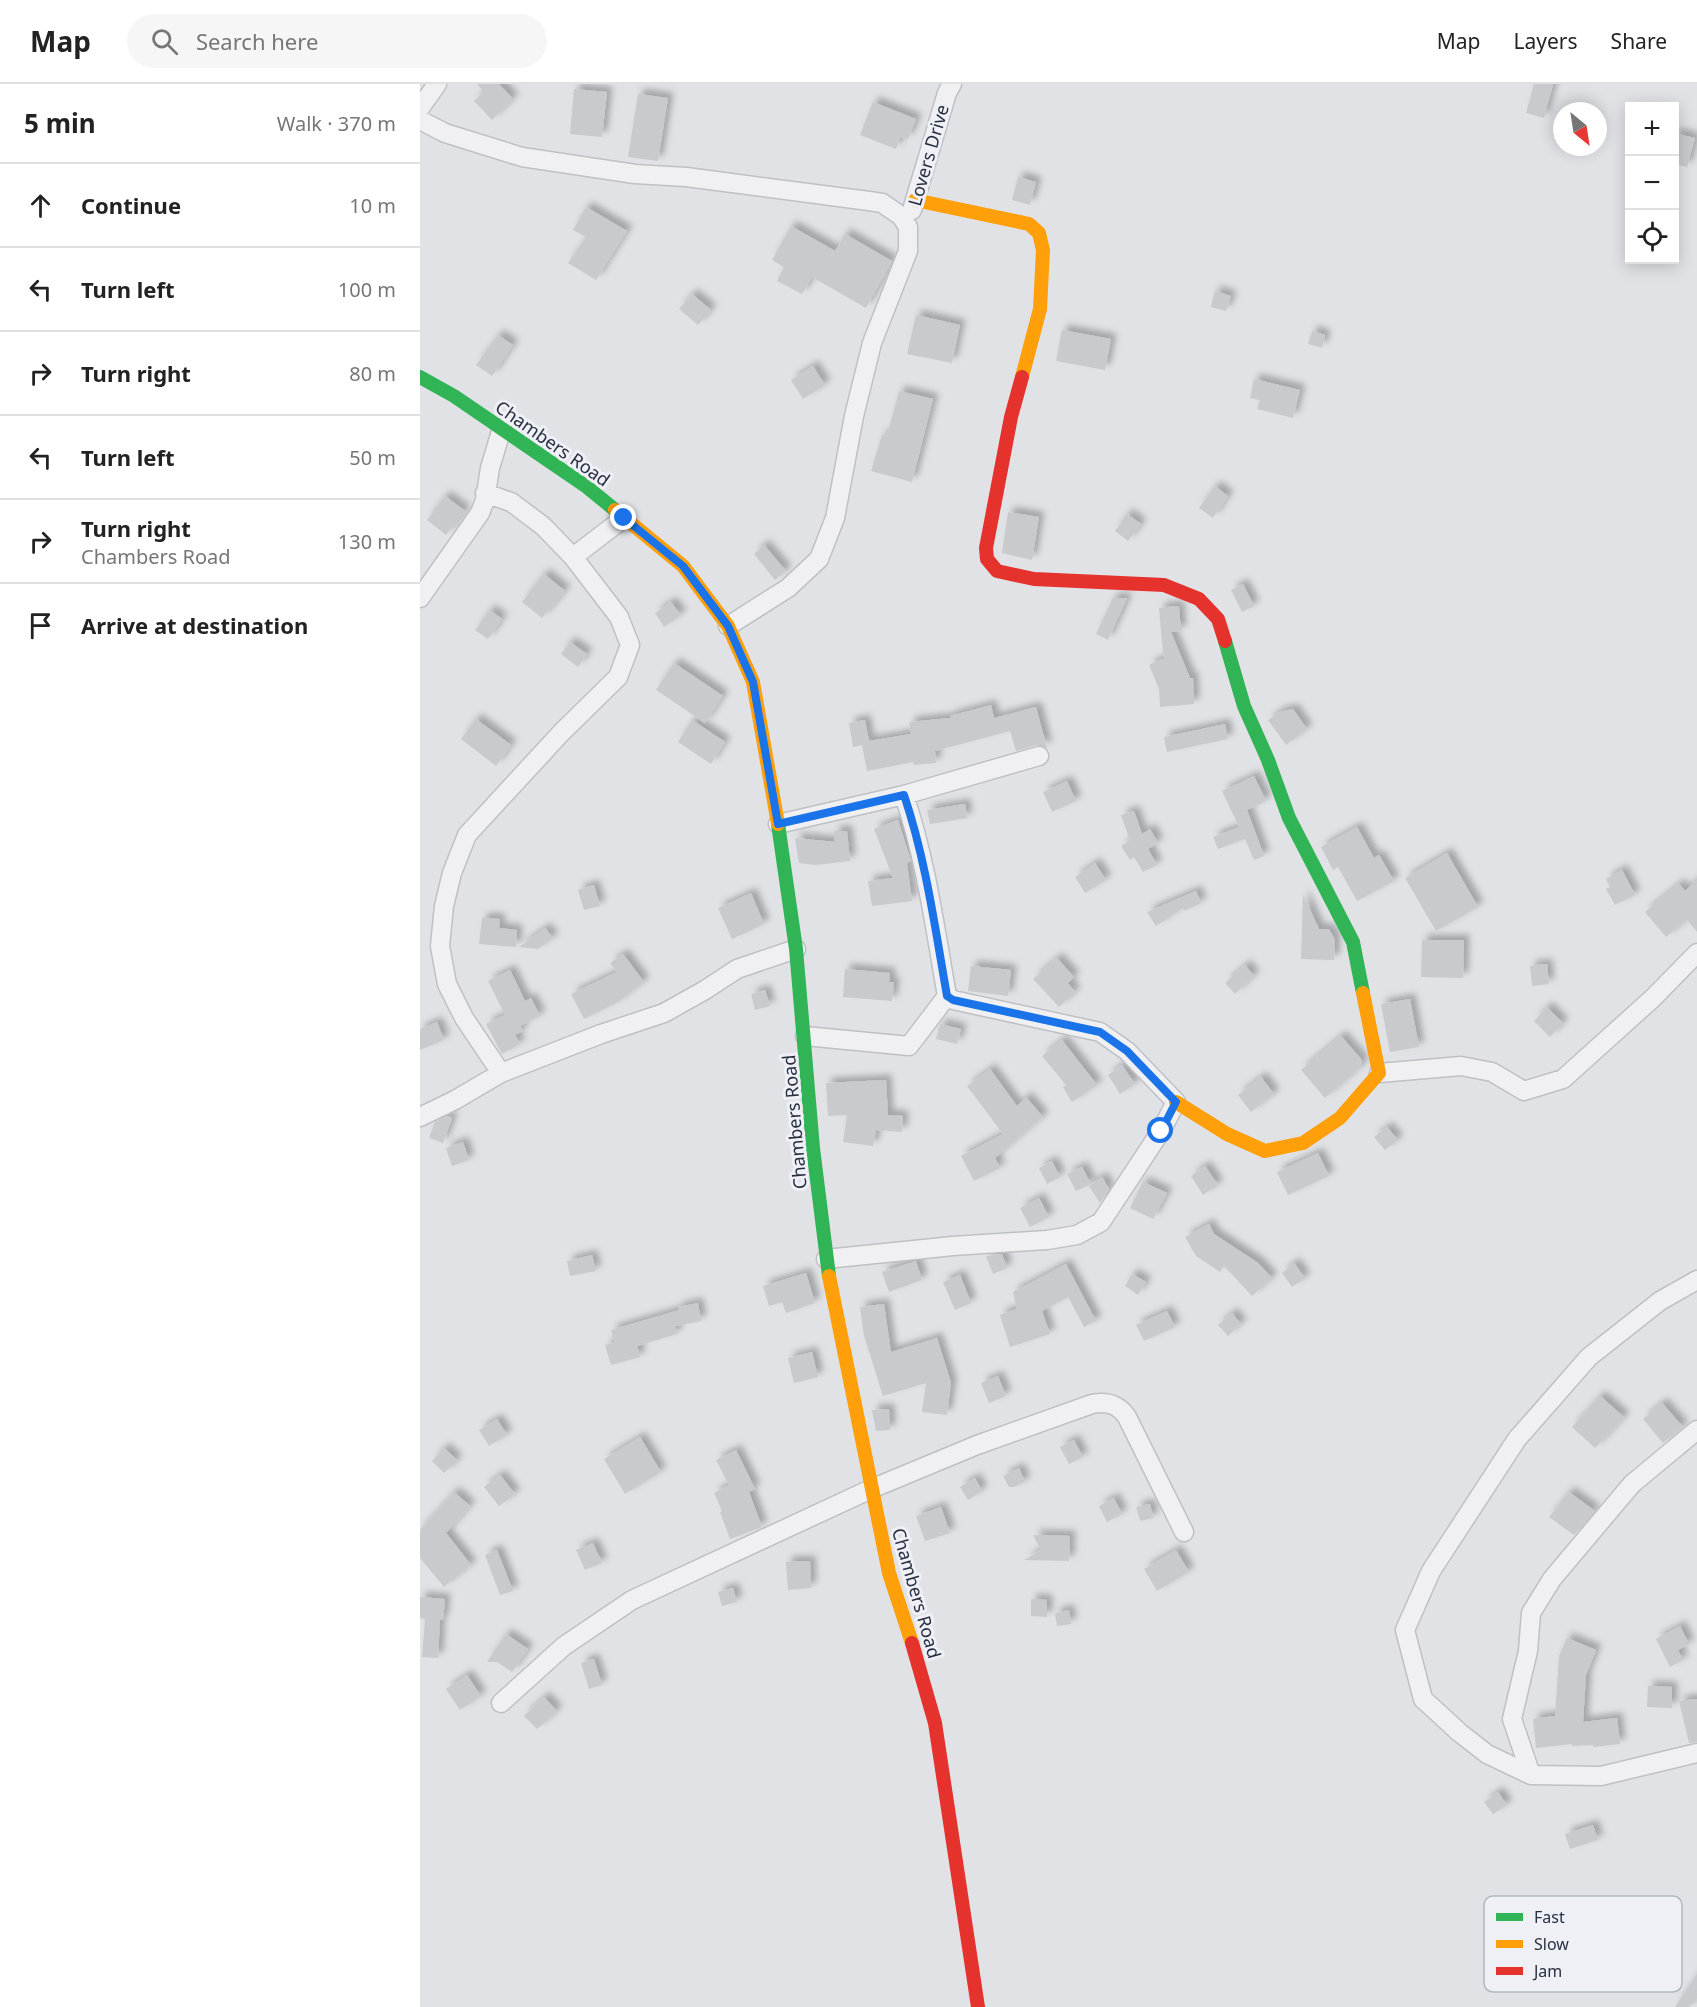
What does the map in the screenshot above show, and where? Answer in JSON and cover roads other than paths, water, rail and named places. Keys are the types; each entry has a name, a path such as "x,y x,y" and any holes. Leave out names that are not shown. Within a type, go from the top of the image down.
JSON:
{"street":[{"path":"420,108 437,84"},
{"name":"Lovers Drive","path":"728,626 788,588 819,559 835,518 854,416 873,343 908,251 908,227 915,200 946,93 952,84"},
{"path":"420,120 445,133 522,157 635,174 686,177 882,203 901,216 908,227"},
{"path":"915,200 1029,224 1039,233 1043,250 1041,309 1011,417 986,548 987,559 997,571 1034,579 1164,585 1199,599 1218,619 1244,706 1268,760 1289,818 1353,942 1379,1072"},
{"name":"Chambers Road","path":"420,377 454,396 587,487 683,566 728,626 753,682 778,824 796,949 813,1148 826,1259 889,1573 920,1667 935,1723 978,2007"},
{"path":"420,598 450,552 476,519 485,500 490,468 502,429"},
{"path":"485,493 511,502 543,526 573,557 620,617 630,645 618,677 561,733 467,835 452,873 444,906 440,946 447,984 464,1018 501,1073"},
{"path":"573,557 624,518"},
{"path":"778,824 904,795 1039,756"},
{"path":"904,795 917,835 926,876 947,996 953,1000 1100,1032 1127,1051 1176,1102 1227,1134 1265,1151 1304,1143 1340,1118 1379,1072 1461,1066 1492,1072 1524,1090 1563,1079 1653,998 1697,953"},
{"path":"420,1117 501,1073 664,1012 705,990 737,969 796,949"},
{"path":"804,1036 909,1046 947,996"},
{"path":"826,1259 953,1246 1047,1240 1077,1235 1101,1222 1161,1131 1176,1102"},
{"path":"1697,1281 1660,1301 1589,1357 1517,1439 1431,1571 1405,1630 1423,1699 1487,1754 1531,1775 1601,1776 1697,1753"},
{"path":"501,1703 564,1646 633,1600 871,1489 977,1445 1092,1404 1108,1402 1116,1405 1127,1417 1184,1532"},
{"path":"1531,1775 1512,1719 1528,1651 1531,1613 1552,1580 1632,1484 1697,1430"}]}
